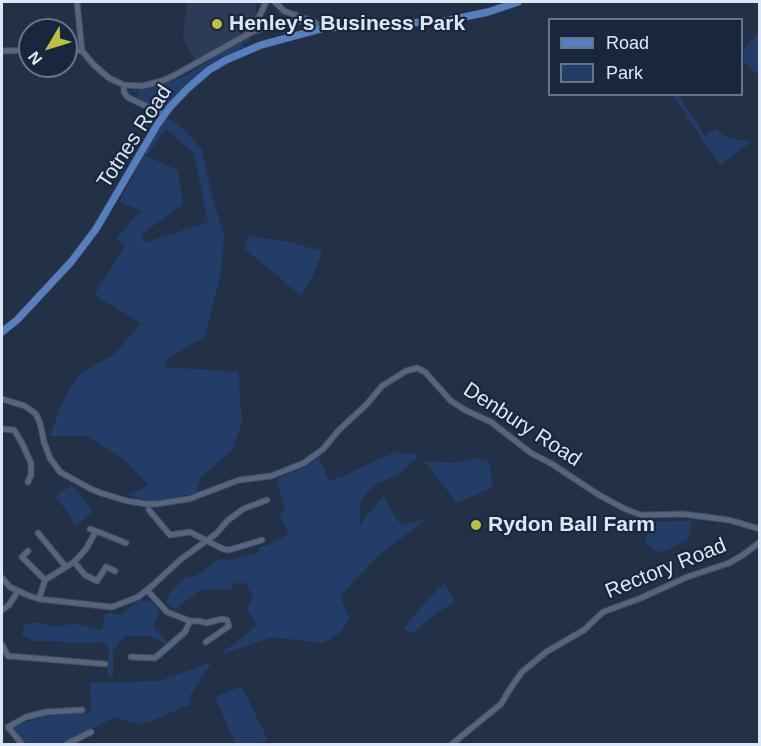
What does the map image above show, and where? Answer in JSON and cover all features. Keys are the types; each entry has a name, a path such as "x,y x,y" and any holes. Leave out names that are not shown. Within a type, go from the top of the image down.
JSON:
{"main road":[{"name":"Totnes Road","path":"2,332 25,312 71,262 113,202 175,101 209,70 226,60 277,39 324,28 445,21 488,12 518,2"}],"street":[{"path":"77,2 82,51 109,78 124,85 142,86 162,81 252,32 279,23 309,20"},
{"path":"252,32 266,2"},
{"path":"276,2 284,11 324,28"},
{"path":"2,51 18,50"},
{"path":"78,50 82,51"},
{"path":"124,85 127,97 165,115"},
{"name":"Denbury Road","path":"2,399 25,406 36,414 50,458 60,472 101,493 127,501 156,504 189,500 239,480 271,476 304,463 323,449 382,386 406,371 417,368 425,372 451,401 491,422 531,453 625,509 641,515 683,514 729,520 759,529"},
{"path":"2,429 14,430 22,443 31,463 31,475 28,482"},
{"path":"2,578 10,587 39,599 112,608 138,597 243,509 267,500"},
{"path":"149,510 170,535 190,532 218,548 229,550 262,540"},
{"path":"39,599 45,579 74,562 83,553 93,530 126,543"},
{"path":"38,533 66,567"},
{"name":"Rectory Road","path":"452,744 501,704 522,672 546,651 584,630 603,612 696,573 729,563 759,542"},
{"path":"28,551 22,557 45,579"},
{"path":"74,562 85,575 97,581 106,567 115,571"},
{"path":"147,590 167,612 190,621 206,623 226,620 229,626 206,642"},
{"path":"2,610 9,605 18,591"},
{"path":"131,657 156,658 185,632 190,621"},
{"path":"210,631 216,636"},
{"path":"2,645 8,656"},
{"path":"2,661 8,656 105,664"},
{"path":"22,744 8,727 26,717 46,712 82,710"},
{"path":"67,744 91,732"}],"shaded area":[{"path":"187,2 255,2 258,26 252,32 196,63 183,37"}],"green space":[{"path":"759,31 759,76 743,61 743,51"},
{"path":"251,36 248,42 242,44 245,47 223,59 178,93 163,112 138,97 138,93 132,91 131,94 127,91 163,85 187,75 232,45"},
{"path":"674,96 679,96 705,136 715,129 726,137 751,142 720,165 689,120 685,118 687,115"},
{"path":"165,116 184,129 202,150 224,235 221,272 205,337 166,359 165,367 238,372 242,422 232,450 201,477 196,493 158,502 126,495 148,485 125,460 86,436 50,436 61,405 79,374 115,354 141,323 94,295 125,246 117,238 141,210 119,202 144,155 178,170 183,204 141,235 144,243 208,222 194,154 166,129 147,155 144,154"},
{"path":"249,236 289,242 322,251 313,275 301,296 245,249"},
{"path":"397,452 420,455 400,473 373,486 360,502 360,525 383,496 397,520 403,525 426,519 378,556 340,596 349,618 341,632 323,643 272,637 220,655 257,625 247,610 253,596 245,583 235,583 231,589 202,589 175,609 166,603 170,592 187,577 204,571 219,559 233,560 259,552 259,547 269,545 289,534 279,515 285,510 277,479 303,468 319,457 329,481"},
{"path":"476,458 489,461 493,487 457,503 424,461 455,463"},
{"path":"72,485 91,509 91,513 76,525 56,496"},
{"path":"692,521 688,539 658,552 646,544 647,533 637,526 642,522"},
{"path":"444,583 455,601 412,634 404,628 421,607"},
{"path":"139,600 151,601 157,607 159,615 153,627 168,642 164,644 151,636 127,636 113,651 113,676 111,677 108,676 109,649 104,643 34,641 22,635 24,625 36,622 55,627 82,625 99,630 103,628 105,614 121,615"},
{"path":"212,662 189,697 191,704 154,720 140,724 115,717 64,744 24,744 11,730 13,727 42,716 91,713 90,683 159,681"},
{"path":"242,686 268,740 251,744 236,744 215,697"}],"place":[{"name":"Henley's Business Park","path":"217,24"},
{"name":"Rydon Ball Farm","path":"476,525"}]}
